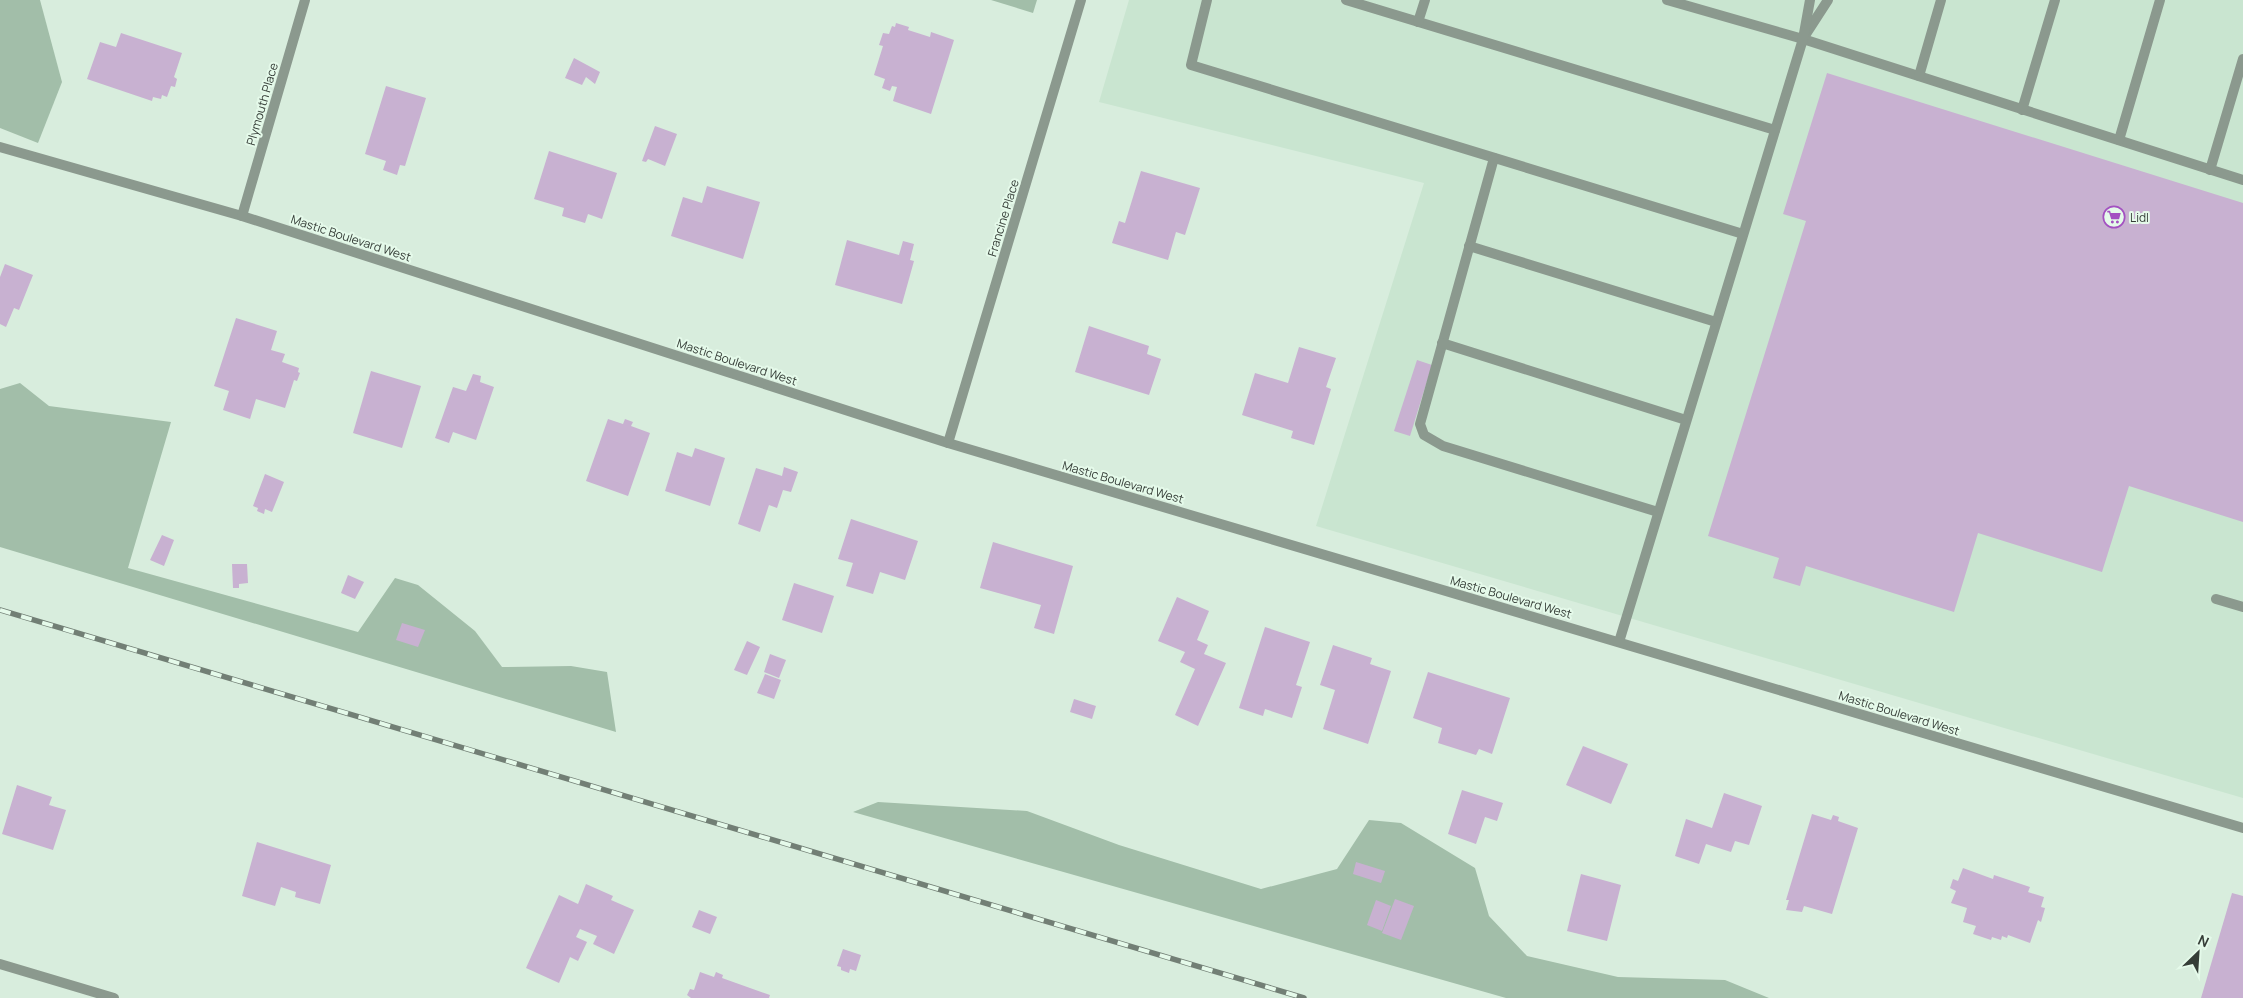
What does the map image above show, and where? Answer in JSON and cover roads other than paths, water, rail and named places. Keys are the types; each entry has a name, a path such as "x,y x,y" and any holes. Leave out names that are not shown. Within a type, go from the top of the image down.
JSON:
{"street":[{"name":"Plymouth Place","path":"242,216 305,0"},
{"name":"Francine Place","path":"948,443 1081,0"},
{"path":"1207,0 1191,65 1743,234"},
{"path":"1346,0 1775,130"},
{"path":"1418,22 1425,0"},
{"path":"1667,0 1803,39 2243,180"},
{"path":"1619,642 1803,39 1810,0"},
{"path":"1803,39 1828,0"},
{"path":"1919,76 1941,0"},
{"path":"2022,110 2055,0"},
{"path":"2119,140 2160,0"},
{"path":"2210,170 2243,59"},
{"name":"Mastic Boulevard West","path":"0,147 242,216 948,443 2243,828"},
{"path":"1494,158 1420,424 1424,435 1443,446 1658,512"},
{"path":"1469,246 1716,322"},
{"path":"1442,343 1686,420"},
{"path":"2216,599 2243,607"},
{"path":"0,964 114,998"}],"railway":[{"path":"0,610 1304,998"}],"place":[{"name":"Lidl","path":"2114,217"}]}
